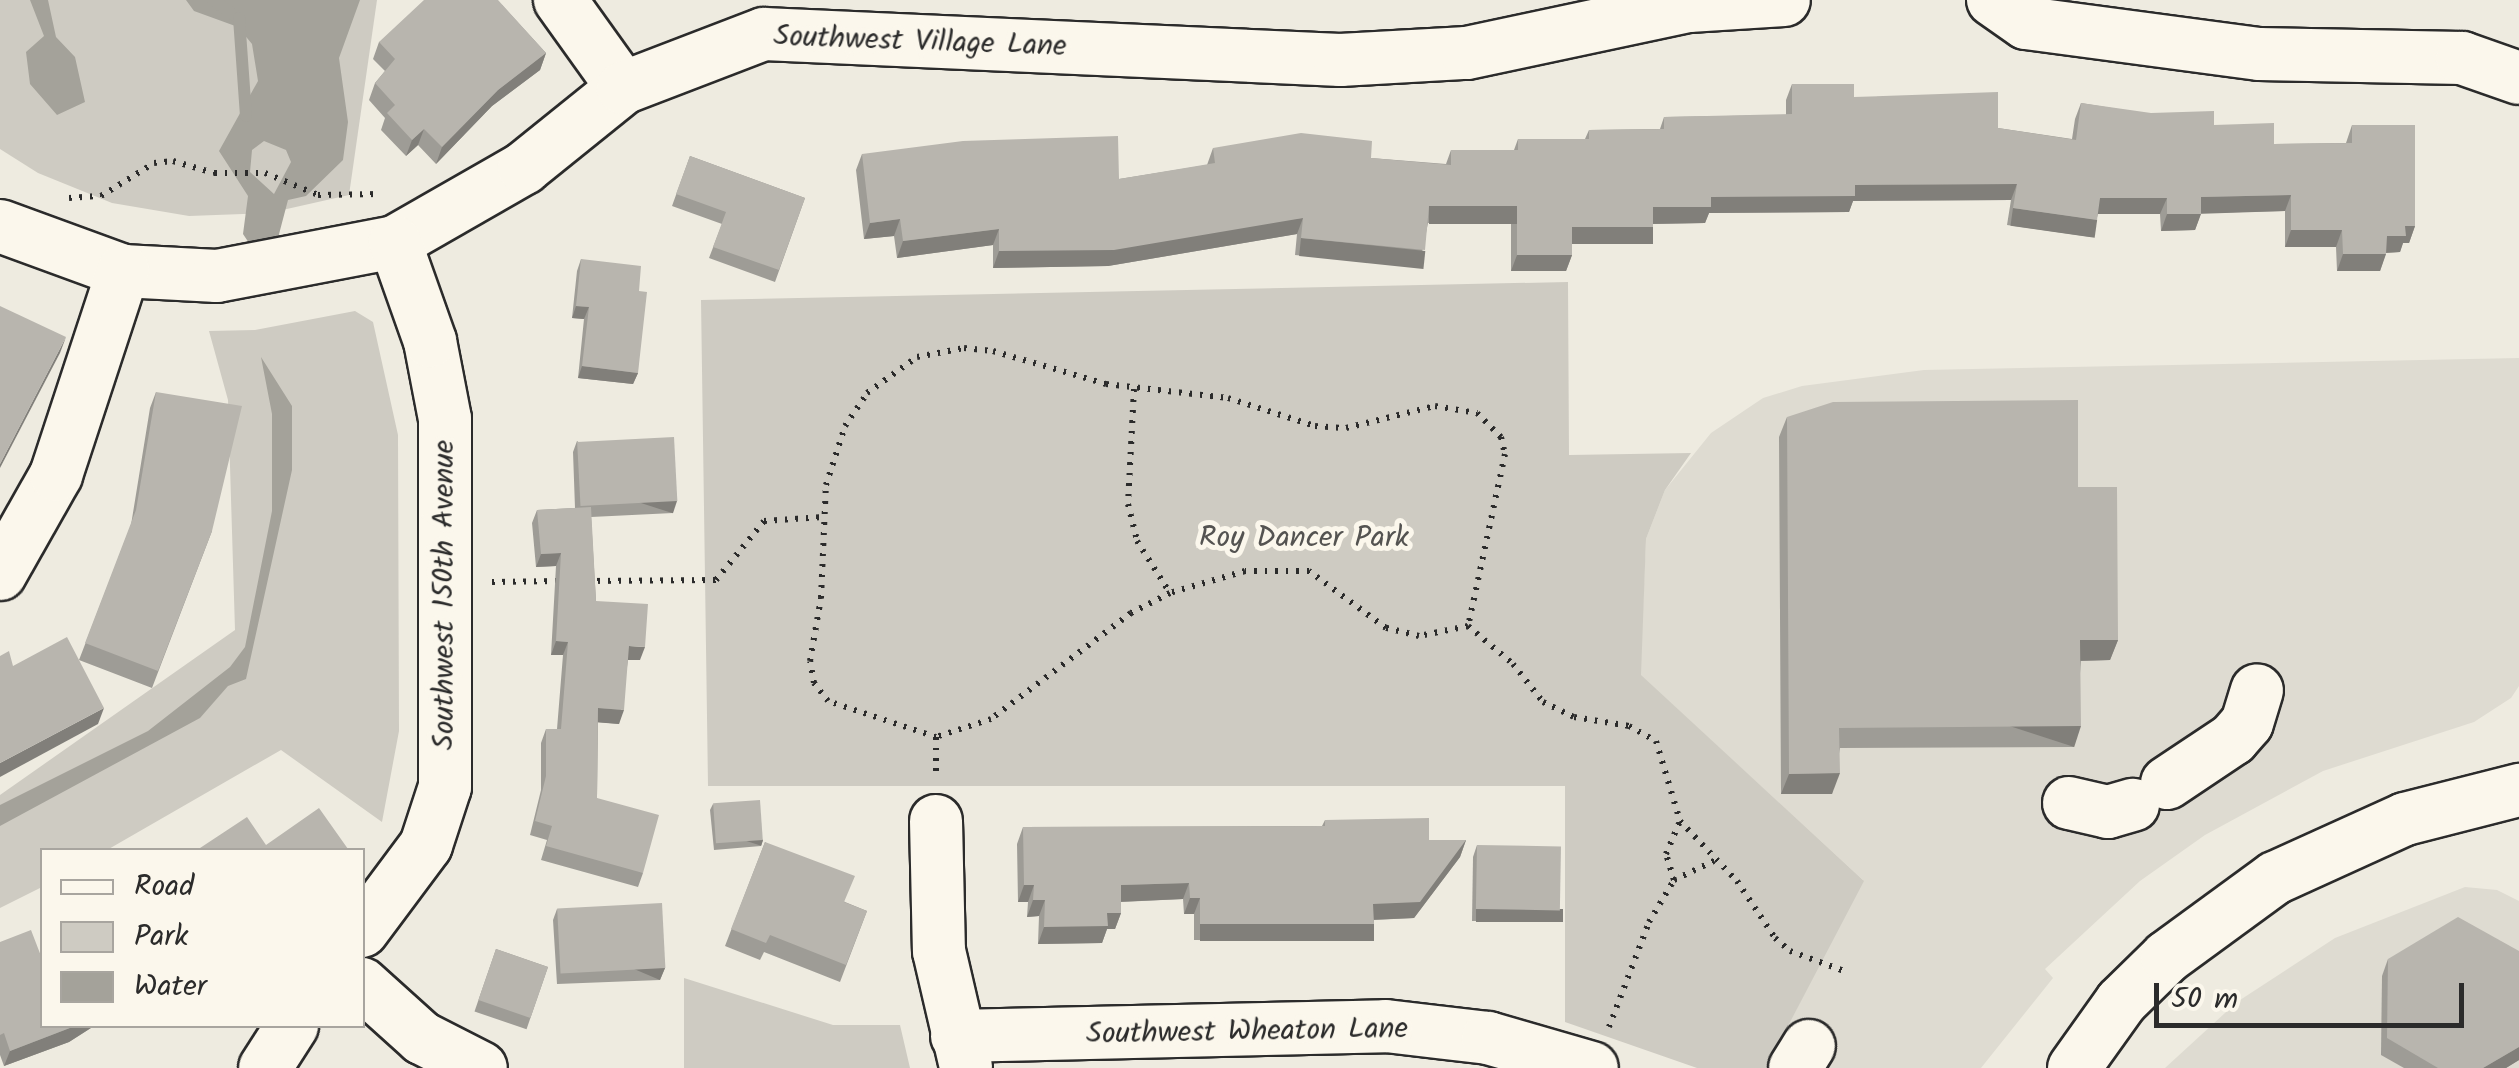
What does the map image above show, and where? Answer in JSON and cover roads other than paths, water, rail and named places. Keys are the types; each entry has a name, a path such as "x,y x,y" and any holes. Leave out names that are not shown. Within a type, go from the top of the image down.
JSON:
{"street":[{"path":"560,0 623,88"},
{"name":"Southwest Village Lane","path":"0,226 122,272 217,276 396,218 524,168 623,88 764,34 1340,60 1467,52 1690,6 1784,0"},
{"path":"1993,0 2026,23 2259,54 2462,58 2519,78"},
{"name":"Southwest 150th Avenue","path":"365,927 439,819 446,419 430,341 396,218"},
{"path":"0,574 56,475 122,272"},
{"path":"2069,804 2108,812 2150,794 2233,740 2247,723 2257,691"},
{"path":"2074,1068 2121,1002 2167,957 2275,878 2404,819 2519,790"},
{"path":"936,821 939,952 962,1052"},
{"path":"365,987 422,1038 482,1068"},
{"name":"Southwest Wheaton Lane","path":"962,1052 1322,1048 1386,1026 1488,1038 1582,1064"},
{"path":"265,1068 291,1028"}],"water":[{"path":"30,0 48,0 56,37 75,57 85,102 57,115 30,84 26,52 44,36"},
{"path":"186,0 360,0 339,58 348,122 343,160 306,196 288,200 278,238 249,243 243,234 248,196 219,151 258,81 252,44 238,27 194,11","holes":["264,141 286,150 291,162 274,194 250,172 252,150"]},
{"path":"261,357 292,406 292,470 246,679 228,686 200,718 0,826 0,805 148,731 230,667 245,647 272,511 272,414"}],"waterway":[{"path":"213,0 239,18 246,116"}],"park label":[{"name":"Roy Dancer Park","path":"1304,538"}]}
